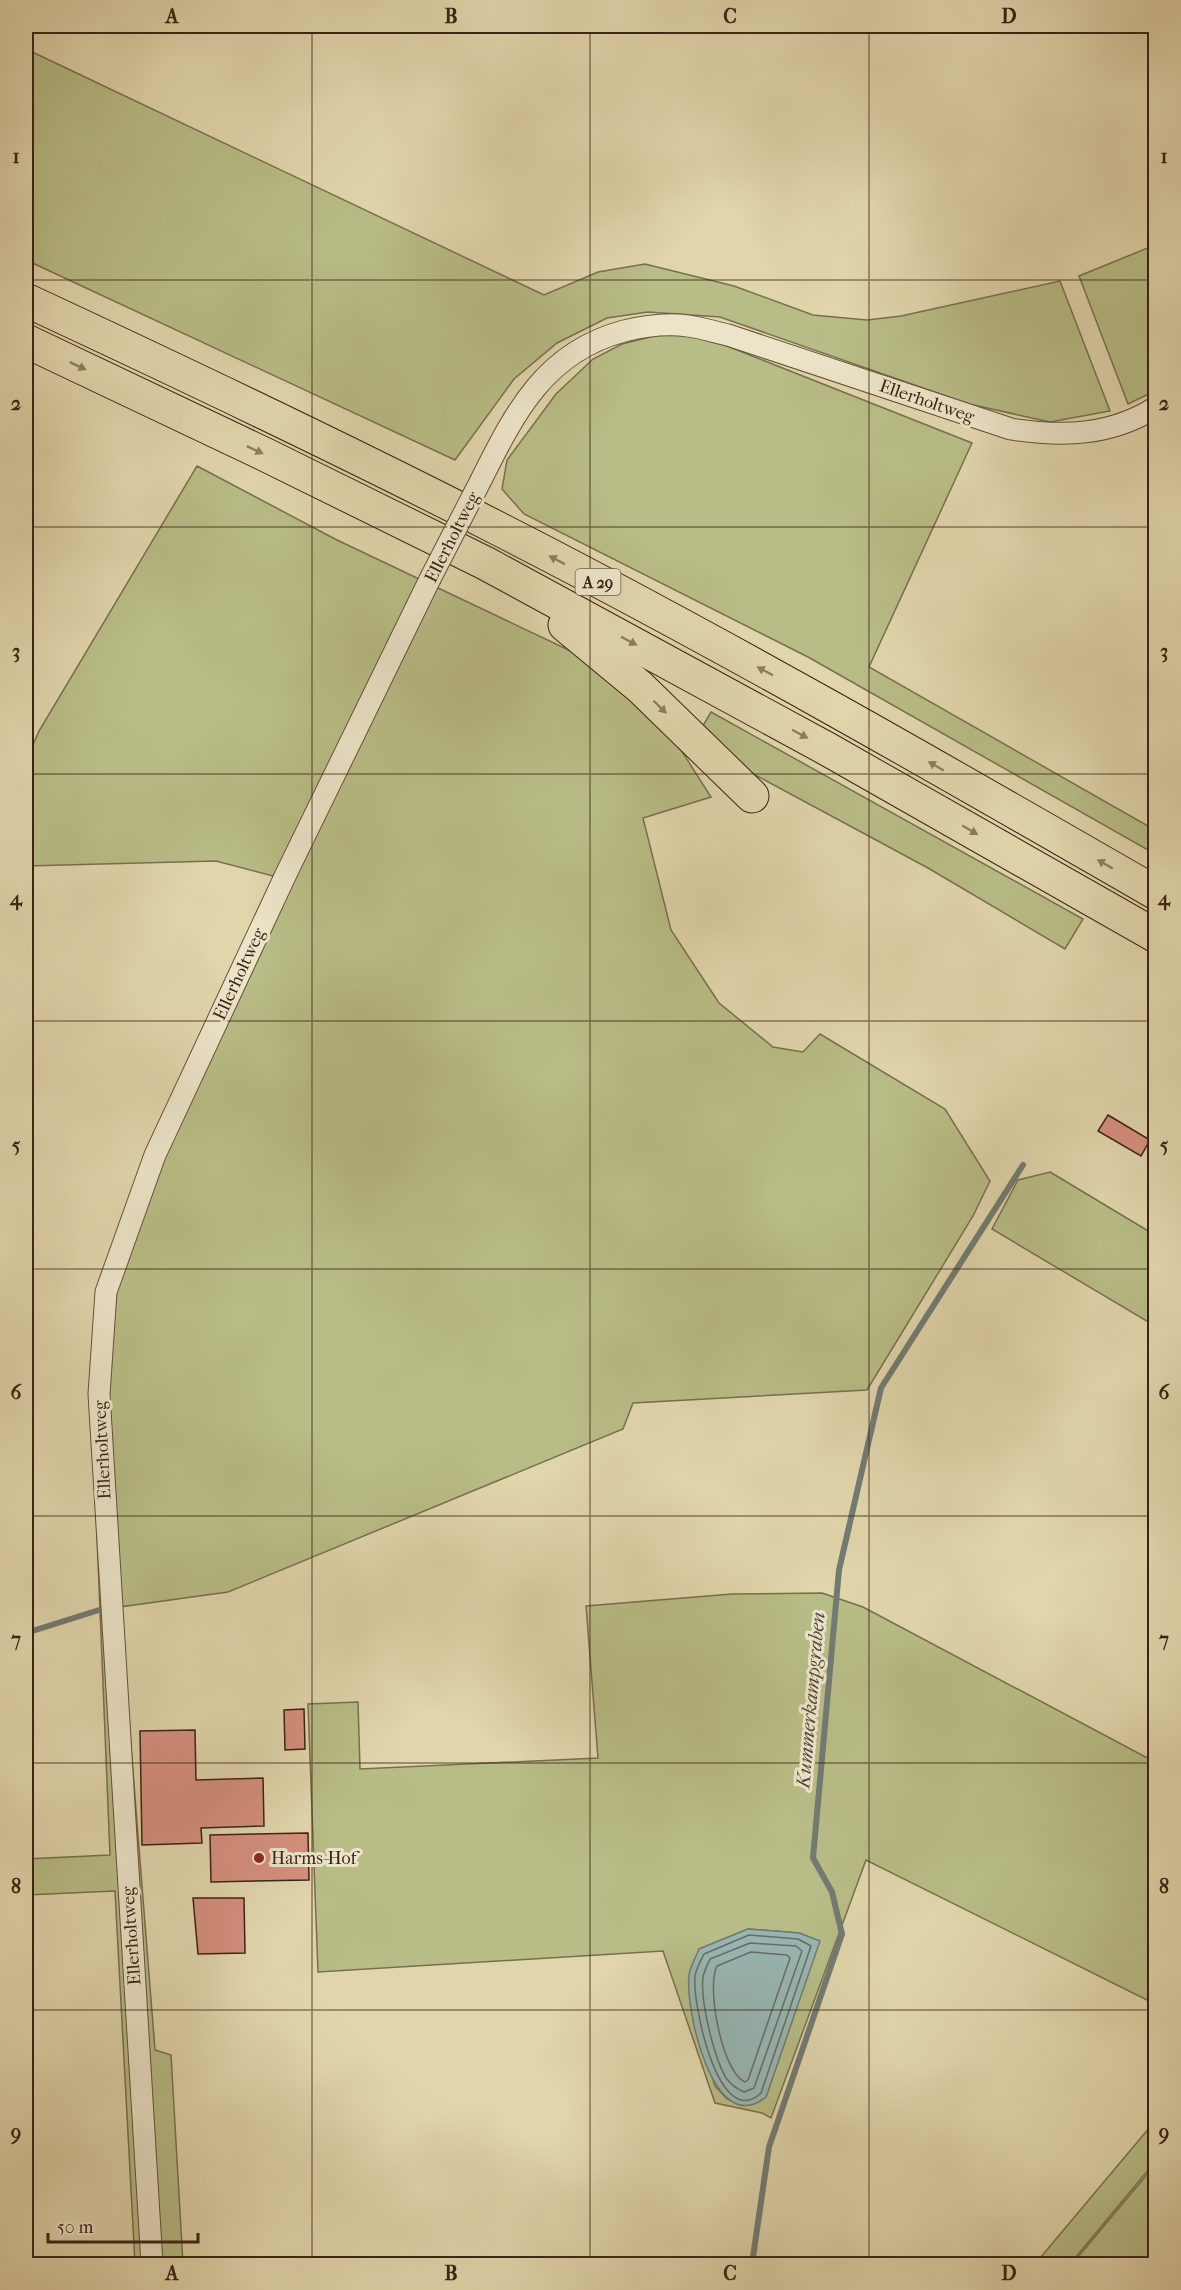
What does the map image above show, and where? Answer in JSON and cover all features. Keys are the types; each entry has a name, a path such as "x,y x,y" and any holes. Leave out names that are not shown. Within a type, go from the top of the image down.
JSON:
{"highway":[{"name":"A 29","path":"26,300 283,420 501,530 845,714 1155,893"},
{"name":"A 29","path":"26,341 264,454 485,563 829,750 1155,936"},
{"path":"485,563 595,647 640,687 752,796"}],"street":[{"name":"Ellerholtweg","path":"152,2265 99,1394 106,1292 155,1155 192,1074 430,579 513,418 533,388 566,356 603,337 643,327 686,325 728,335 1011,429 1049,435 1103,430 1126,423 1155,407"}],"green space":[{"path":"26,49 544,295 598,272 645,264 734,286 813,315 867,320 901,316 1060,281 1110,411 1050,422 969,404 720,317 648,312 607,318 557,343 514,379 455,460 26,260"},
{"path":"1155,245 1155,391 1128,404 1079,276"},
{"path":"662,334 690,336 722,344 972,443 869,667 1155,830 1155,854 808,657 524,514 502,489 507,460 556,394 593,359 622,344"},
{"path":"197,466 337,540 577,654 632,697 681,750 711,797 643,818 671,930 719,1003 773,1047 803,1052 820,1034 945,1109 990,1181 973,1216 867,1390 633,1403 623,1429 228,1592 120,1607 155,2050 171,2055 183,2264 135,2264 115,1891 26,1895 26,1859 110,1855 91,1390 100,1291 277,877 216,861 26,866 26,761 39,731"},
{"path":"711,712 1083,919 1065,949 928,868 744,769 701,729"},
{"path":"1050,1172 1155,1235 1155,1326 992,1229 1018,1180"},
{"path":"822,1593 863,1607 1155,1762 1155,2004 866,1860 771,2118 762,2113 715,2103 663,1951 318,1972 308,1704 358,1702 360,1769 598,1758 586,1606 732,1594","holes":["748,1929 799,1933 819,1941 766,2097 742,2106 727,2099 715,2086 693,2017 699,1949"]},
{"path":"1155,2121 1155,2162 1070,2264 1035,2264"},
{"path":"1155,2165 1155,2264 1072,2264"}],"water":[{"path":"748,1929 799,1933 820,1941 766,2097 747,2105 731,2101 717,2086 706,2065 692,2014 689,1975 699,1949"}],"building":[{"path":"1108,1115 1150,1140 1141,1156 1098,1131"},
{"path":"304,1709 305,1749 285,1750 284,1710"},
{"path":"195,1730 196,1780 263,1778 264,1826 201,1828 202,1843 142,1845 140,1731"},
{"name":"Harms-Hof","path":"308,1833 309,1880 211,1882 210,1835"},
{"path":"193,1898 244,1898 245,1953 198,1954"}],"waterway":[{"name":"Kummerkampgraben","path":"752,2264 769,2147 842,1934 832,1892 813,1858 839,1570 881,1388 1023,1165"},
{"path":"26,1633 99,1610"}],"place":[{"name":"Harms-Hof","path":"259,1858"}]}
